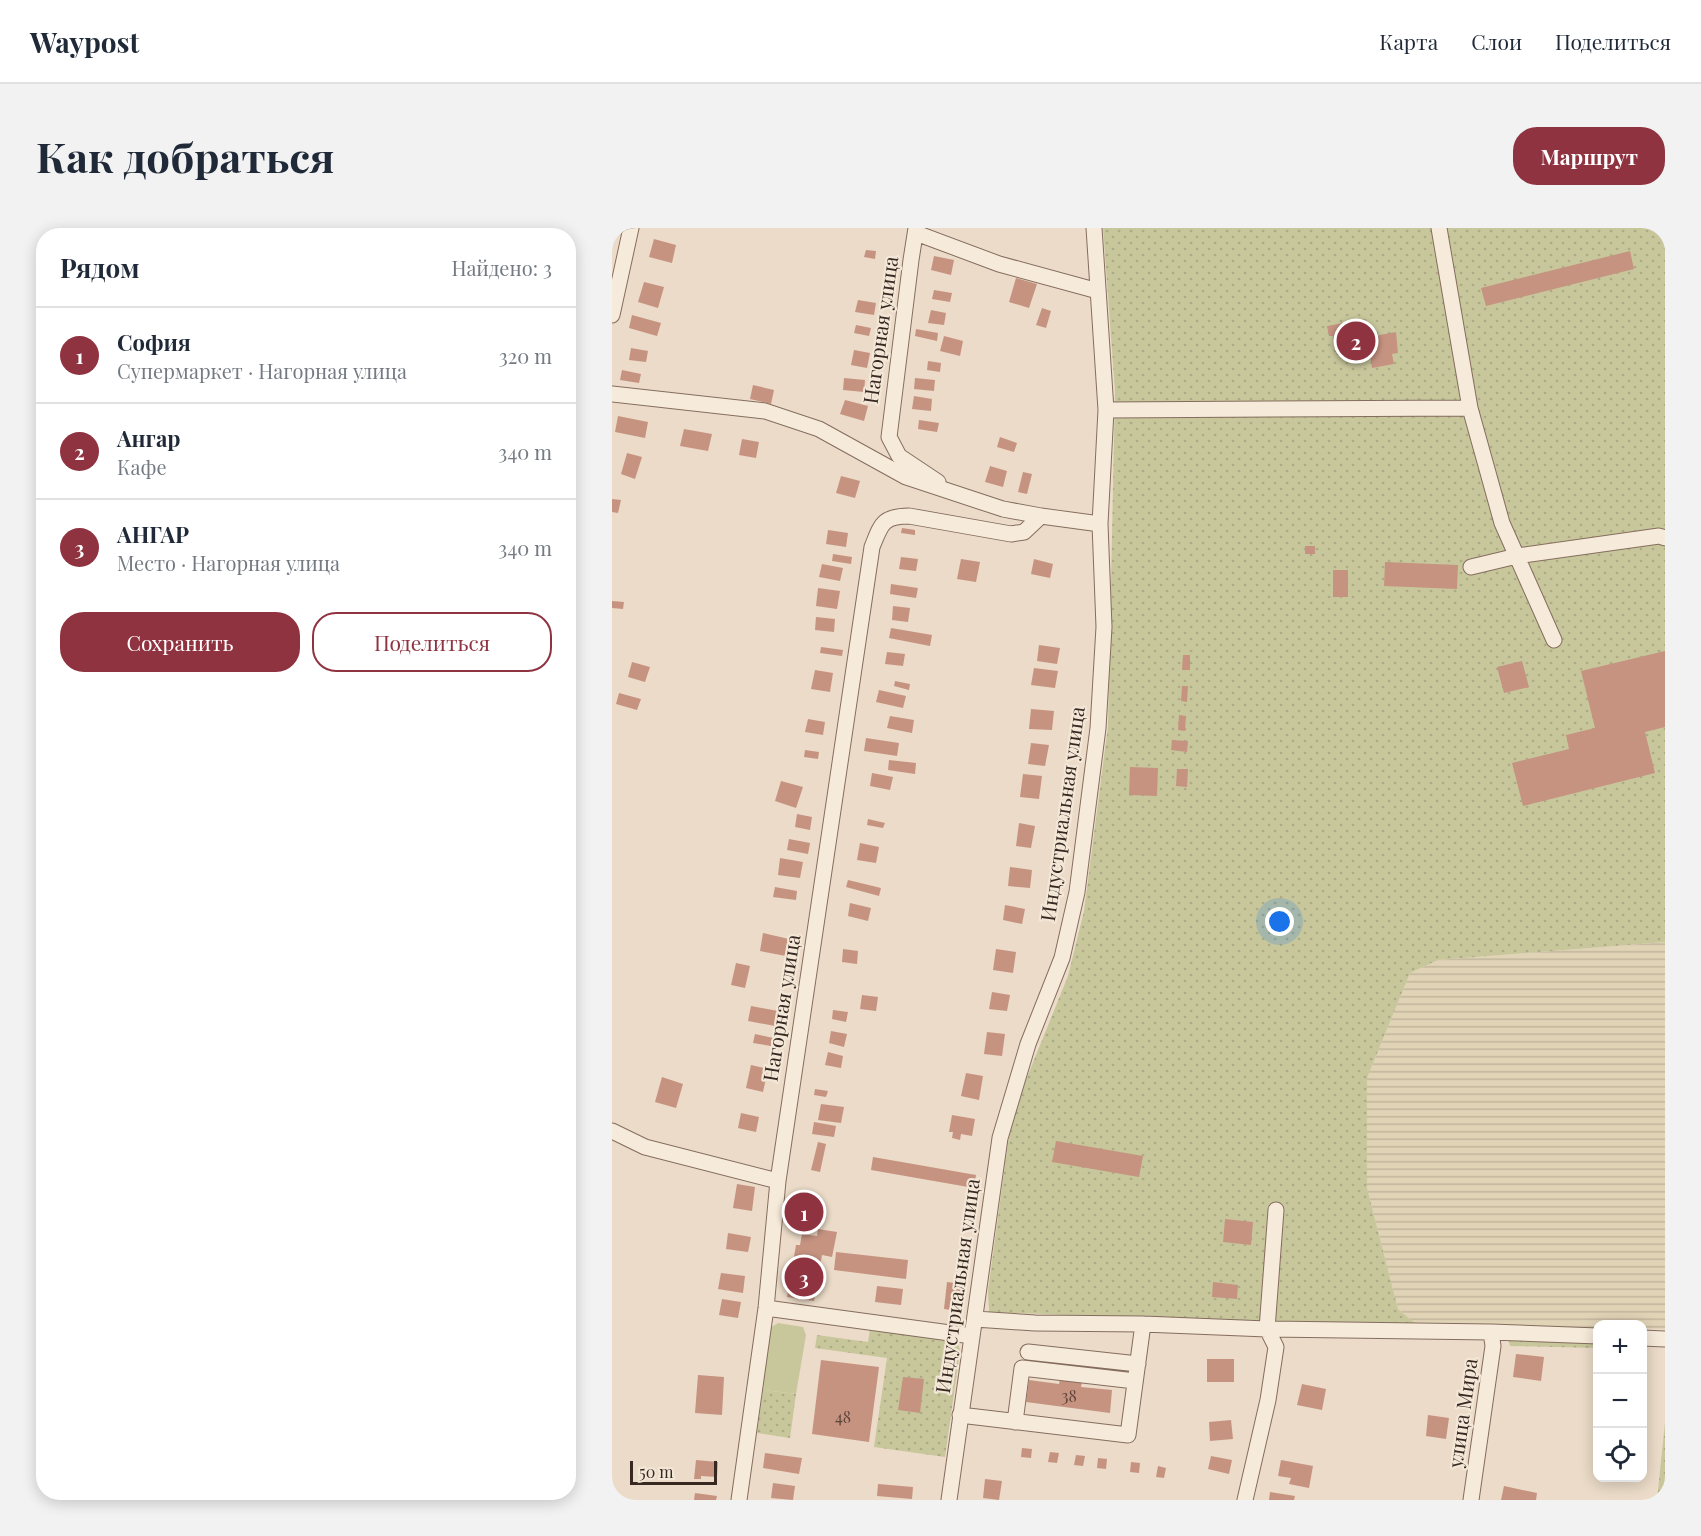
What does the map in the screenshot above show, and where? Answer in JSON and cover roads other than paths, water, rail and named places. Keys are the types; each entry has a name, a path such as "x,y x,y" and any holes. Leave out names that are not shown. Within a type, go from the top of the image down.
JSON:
{"street":[{"path":"612,315 631,228"},
{"name":"Индустриальная улица","path":"949,1500 1000,1138 1028,1044 1062,958 1077,892 1098,728 1104,627 1100,524 1106,410 1094,228"},
{"path":"1439,228 1470,408 1502,523 1554,640"},
{"path":"916,231 999,264 1098,291"},
{"name":"Нагорная улица","path":"916,231 888,437 899,456 962,497"},
{"path":"612,394 765,411 819,429 906,477 962,497 1004,509 1100,524"},
{"path":"1106,410 1470,408"},
{"name":"Нагорная улица","path":"739,1500 766,1308 778,1181 872,548 881,525 893,516 909,516 1011,534 1024,532 1041,516"},
{"path":"1471,567 1516,556 1659,536 1665,538"},
{"path":"612,1131 645,1147 778,1181"},
{"path":"1245,1500 1268,1400 1276,1347 1267,1329 1276,1210"},
{"path":"766,1308 972,1336"},
{"path":"975,1319 1035,1323 1593,1336"},
{"path":"1015,1422 1022,1368 1035,1323"},
{"path":"960,1415 1128,1435 1143,1324"},
{"name":"улица Мира","path":"1471,1500 1493,1346 1491,1332"},
{"path":"1647,1338 1665,1339"},
{"path":"1028,1352 1137,1364"},
{"path":"1022,1368 1135,1381"}],"place":[{"name":"Ангар","path":"1356,341"},
{"name":"София","path":"804,1212"},
{"name":"АНГАР","path":"804,1277"}]}
